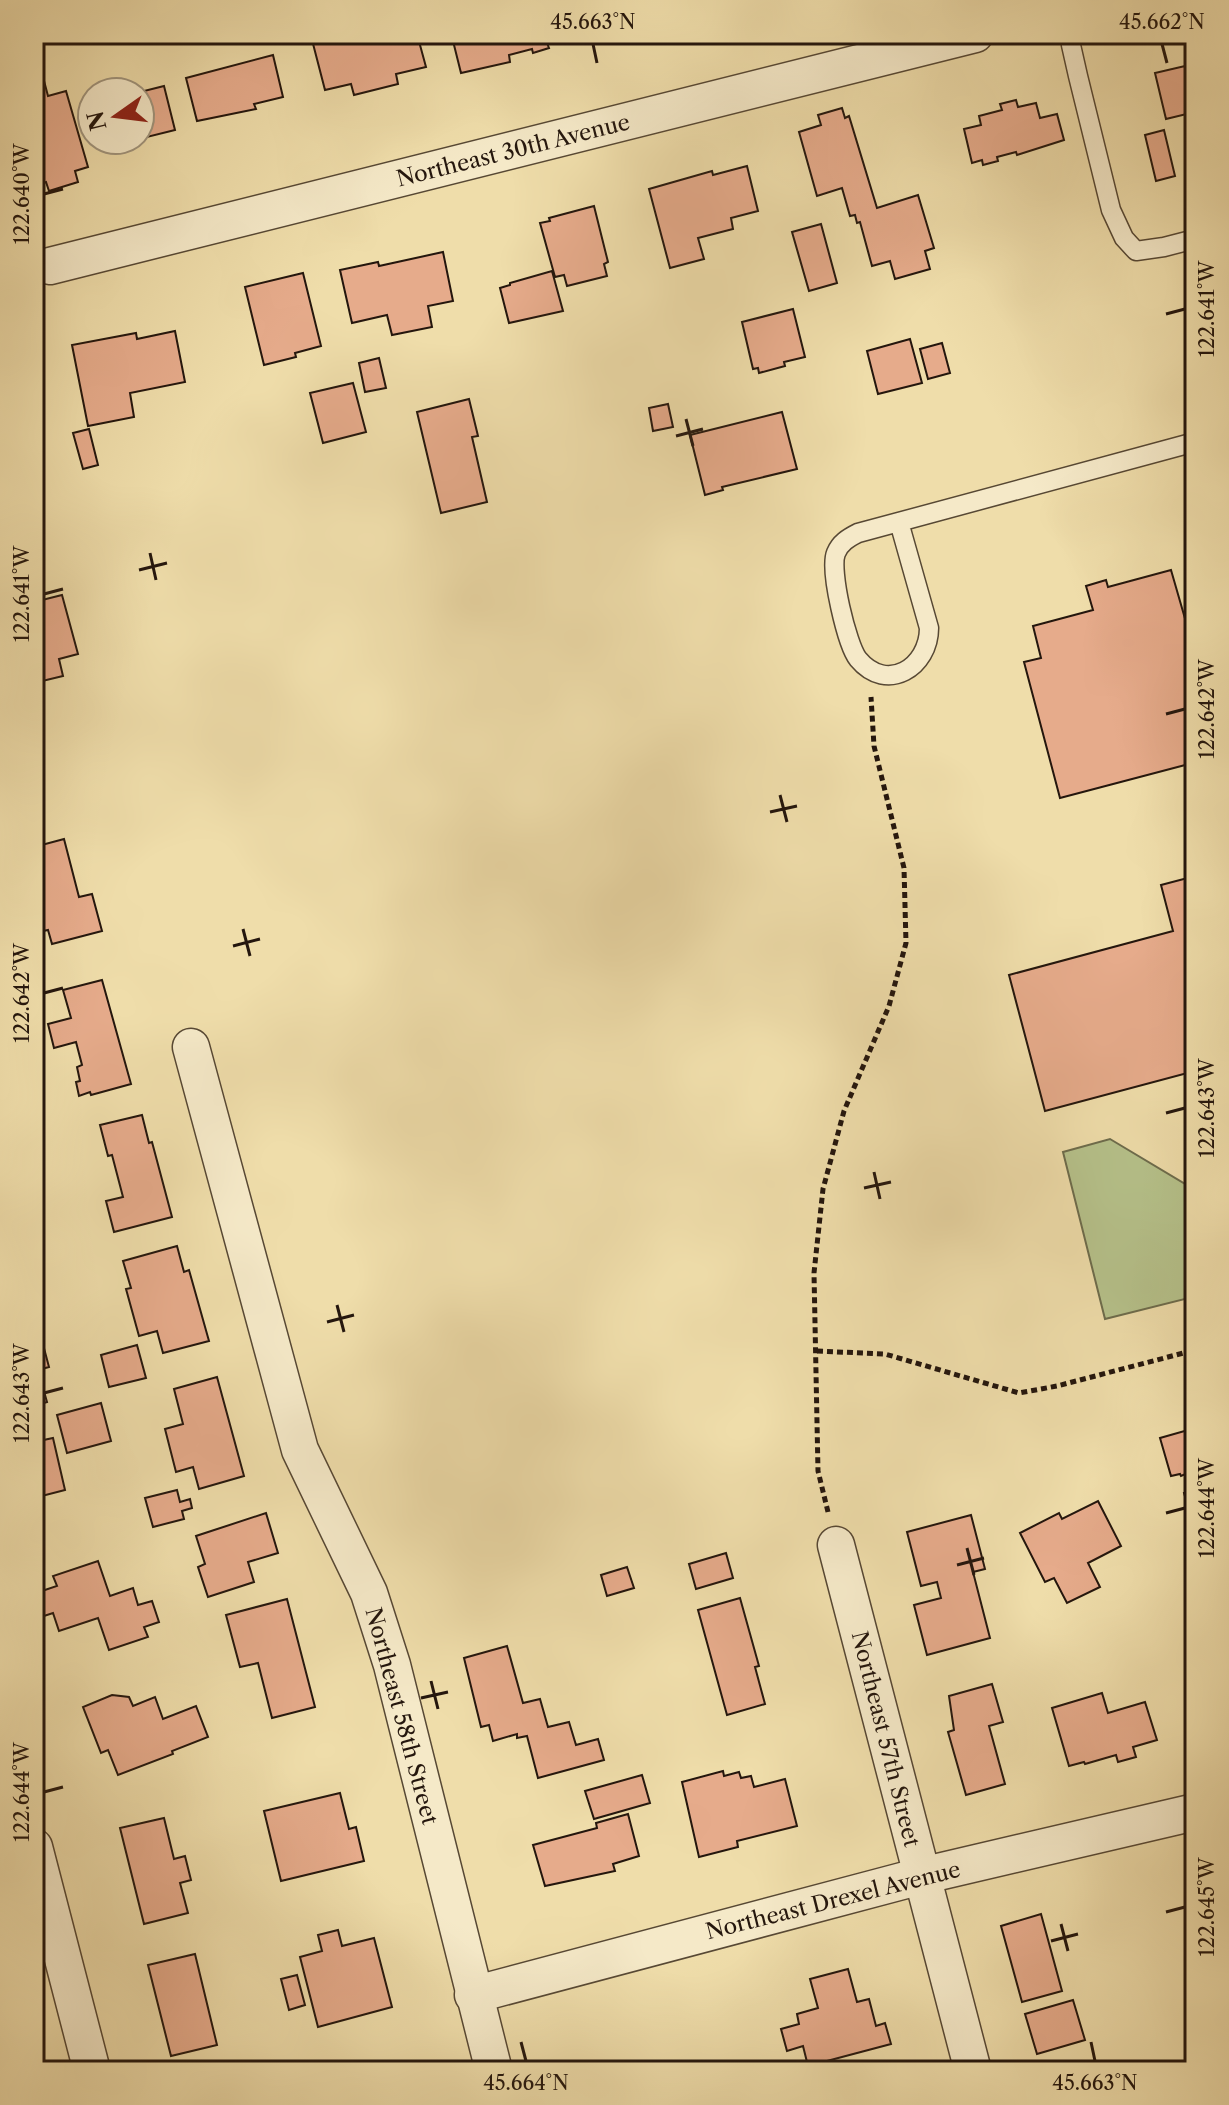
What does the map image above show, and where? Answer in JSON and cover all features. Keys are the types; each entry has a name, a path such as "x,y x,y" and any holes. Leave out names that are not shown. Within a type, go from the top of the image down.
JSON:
{"street":[{"name":"Northeast 30th Avenue","path":"50,266 975,34"},
{"name":"Northeast 58th Street","path":"191,1047 300,1450 369,1593 392,1665 494,2071"},
{"name":"Northeast 57th Street","path":"836,1545 973,2071"},
{"name":"Northeast Drexel Avenue","path":"473,1995 921,1876 1195,1812"},
{"path":"34,1847 92,2071"}],"lane":[{"path":"1072,34 1071,45 1107,195 1124,238 1136,251 1195,239"},
{"path":"899,522 929,628 929,641 917,664 906,671 881,674 859,660 852,649 833,564 840,545 848,538 899,522 1195,442"}],"path":[{"path":"836,1545 818,1471 814,1273 823,1189 844,1111 889,1006 906,943 904,868 874,746 869,668"},
{"path":"817,1351 885,1354 1019,1393 1195,1350"}],"green space":[{"path":"1110,1139 1190,1187 1195,1208 1195,1293 1193,1297 1105,1319 1063,1152"}],"building":[{"path":"417,34 426,67 396,74 398,84 354,95 351,84 325,90 311,36"},
{"path":"466,34 575,36 547,43 549,48 533,53 532,49 509,55 510,62 461,73 453,41 467,37"},
{"path":"273,55 283,97 254,104 256,109 197,121 186,78"},
{"path":"1185,66 1185,70 1195,68 1195,112 1166,119 1155,73"},
{"path":"43,77 48,96 66,91 76,126 76,156 85,156 88,167 75,171 78,182 49,191 46,182 34,186 34,79"},
{"path":"164,86 175,130 156,135 156,88"},
{"path":"1016,100 1018,107 1036,103 1040,118 1057,114 1064,140 1017,155 1016,152 997,157 998,161 983,165 982,160 972,163 964,129 981,125 979,116 1002,110 1000,104"},
{"path":"842,108 845,118 849,116 877,208 918,195 934,248 925,251 930,269 895,279 890,261 872,266 860,222 857,223 855,215 850,216 842,188 817,196 799,132 821,125 818,115"},
{"path":"1164,130 1175,176 1156,181 1145,135"},
{"path":"747,166 758,211 731,218 733,229 698,238 704,259 670,268 649,189 712,171 713,175"},
{"path":"594,206 608,262 604,264 607,276 567,286 564,275 555,277 540,223"},
{"path":"821,224 837,283 809,291 792,232"},
{"path":"443,252 453,301 428,306 432,327 392,335 387,315 352,323 340,270 378,262 379,266"},
{"path":"552,271 563,311 509,323 500,288"},
{"path":"303,273 321,346 295,353 296,357 264,365 245,287"},
{"path":"793,309 805,357 759,373 758,368 753,369 742,322"},
{"path":"175,331 185,382 130,393 134,417 88,426 72,345 136,333 137,339"},
{"path":"910,339 922,383 878,394 867,351"},
{"path":"942,343 950,373 928,379 920,349"},
{"path":"379,358 386,388 365,392 359,363"},
{"path":"353,383 366,432 323,443 310,393"},
{"path":"469,399 478,436 472,437 487,502 441,513 417,412"},
{"path":"668,404 673,427 653,431 649,408"},
{"path":"782,412 797,469 722,487 723,490 705,495 690,435"},
{"path":"89,429 98,465 83,469 73,433"},
{"path":"1171,570 1186,622 1195,619 1195,786 1189,764 1060,798 1024,662 1041,658 1033,626 1093,610 1086,586 1106,580 1108,587"},
{"path":"62,595 78,654 59,659 63,676 34,683 34,602"},
{"path":"64,839 79,897 92,894 102,931 52,944 48,930 34,933 34,847"},
{"path":"1195,876 1195,1071 1045,1111 1009,975 1173,931 1161,885"},
{"path":"102,980 131,1084 79,1096 77,1067 82,1065 76,1042 54,1048 48,1024 71,1018 63,990"},
{"path":"142,1115 172,1217 114,1232 106,1201 123,1197 100,1125"},
{"path":"177,1246 184,1272 189,1270 209,1341 163,1353 157,1331 139,1336 126,1289 131,1288 123,1261"},
{"path":"41,1337 49,1367 38,1370 47,1402 34,1406 34,1339"},
{"path":"137,1345 146,1378 109,1387 101,1355"},
{"path":"217,1377 244,1476 199,1489 193,1467 176,1472 165,1429 183,1424 174,1389"},
{"path":"101,1403 111,1441 67,1453 57,1415"},
{"path":"1195,1428 1195,1470 1181,1476 1171,1476 1160,1438"},
{"path":"53,1438 65,1490 34,1498 34,1442"},
{"path":"177,1490 180,1502 190,1499 192,1508 182,1511 184,1519 153,1527 145,1498"},
{"path":"1195,1490 1195,1528 1194,1529 1184,1493"},
{"path":"1098,1501 1121,1546 1088,1563 1100,1587 1067,1603 1054,1578 1045,1582 1020,1533 1059,1513 1062,1519"},
{"path":"266,1513 278,1553 248,1562 254,1582 208,1597 198,1567 205,1564 196,1536"},
{"path":"971,1515 985,1569 973,1572 990,1638 927,1655 914,1605 941,1598 937,1582 921,1586 907,1532"},
{"path":"726,1553 733,1578 696,1589 689,1564"},
{"path":"98,1561 110,1596 133,1588 138,1605 152,1601 159,1622 144,1627 148,1637 109,1650 98,1618 59,1631 53,1613 44,1616 36,1593 57,1586 53,1576"},
{"path":"627,1567 634,1588 607,1596 601,1575"},
{"path":"740,1598 759,1666 755,1667 765,1704 727,1715 698,1610"},
{"path":"287,1599 315,1707 272,1718 258,1663 240,1667 226,1615"},
{"path":"507,1646 523,1703 540,1699 548,1727 569,1722 576,1745 598,1739 604,1760 538,1778 527,1736 517,1738 517,1734 493,1741 489,1725 481,1727 464,1658"},
{"path":"992,1684 1003,1722 989,1726 1005,1784 966,1795 948,1732 954,1730 949,1696"},
{"path":"1102,1693 1108,1713 1145,1702 1157,1740 1133,1747 1136,1757 1118,1762 1116,1755 1069,1766 1052,1708"},
{"path":"112,1695 129,1697 133,1706 155,1697 163,1719 196,1706 208,1737 118,1775 108,1750 101,1753 83,1707"},
{"path":"723,1771 724,1776 739,1772 741,1778 751,1776 754,1787 785,1779 797,1826 737,1841 738,1847 699,1857 682,1782"},
{"path":"642,1775 650,1803 594,1819 585,1791"},
{"path":"340,1793 349,1829 356,1827 364,1861 281,1881 264,1811"},
{"path":"628,1814 639,1856 613,1864 615,1871 545,1886 533,1845 597,1828 596,1823"},
{"path":"164,1818 174,1859 185,1856 191,1880 180,1883 188,1913 144,1924 120,1828"},
{"path":"1041,1914 1062,1991 1022,2002 1001,1926"},
{"path":"338,1930 342,1946 374,1938 392,2007 318,2027 300,1957 322,1951 318,1935"},
{"path":"195,1954 217,2045 171,2056 148,1965"},
{"path":"848,1969 857,2002 869,1999 876,2026 885,2023 891,2044 808,2066 803,2046 787,2051 781,2029 799,2024 797,2014 818,2008 810,1979"},
{"path":"297,1975 305,2005 289,2010 281,1979"},
{"path":"1073,2000 1085,2040 1037,2054 1025,2014"}]}
